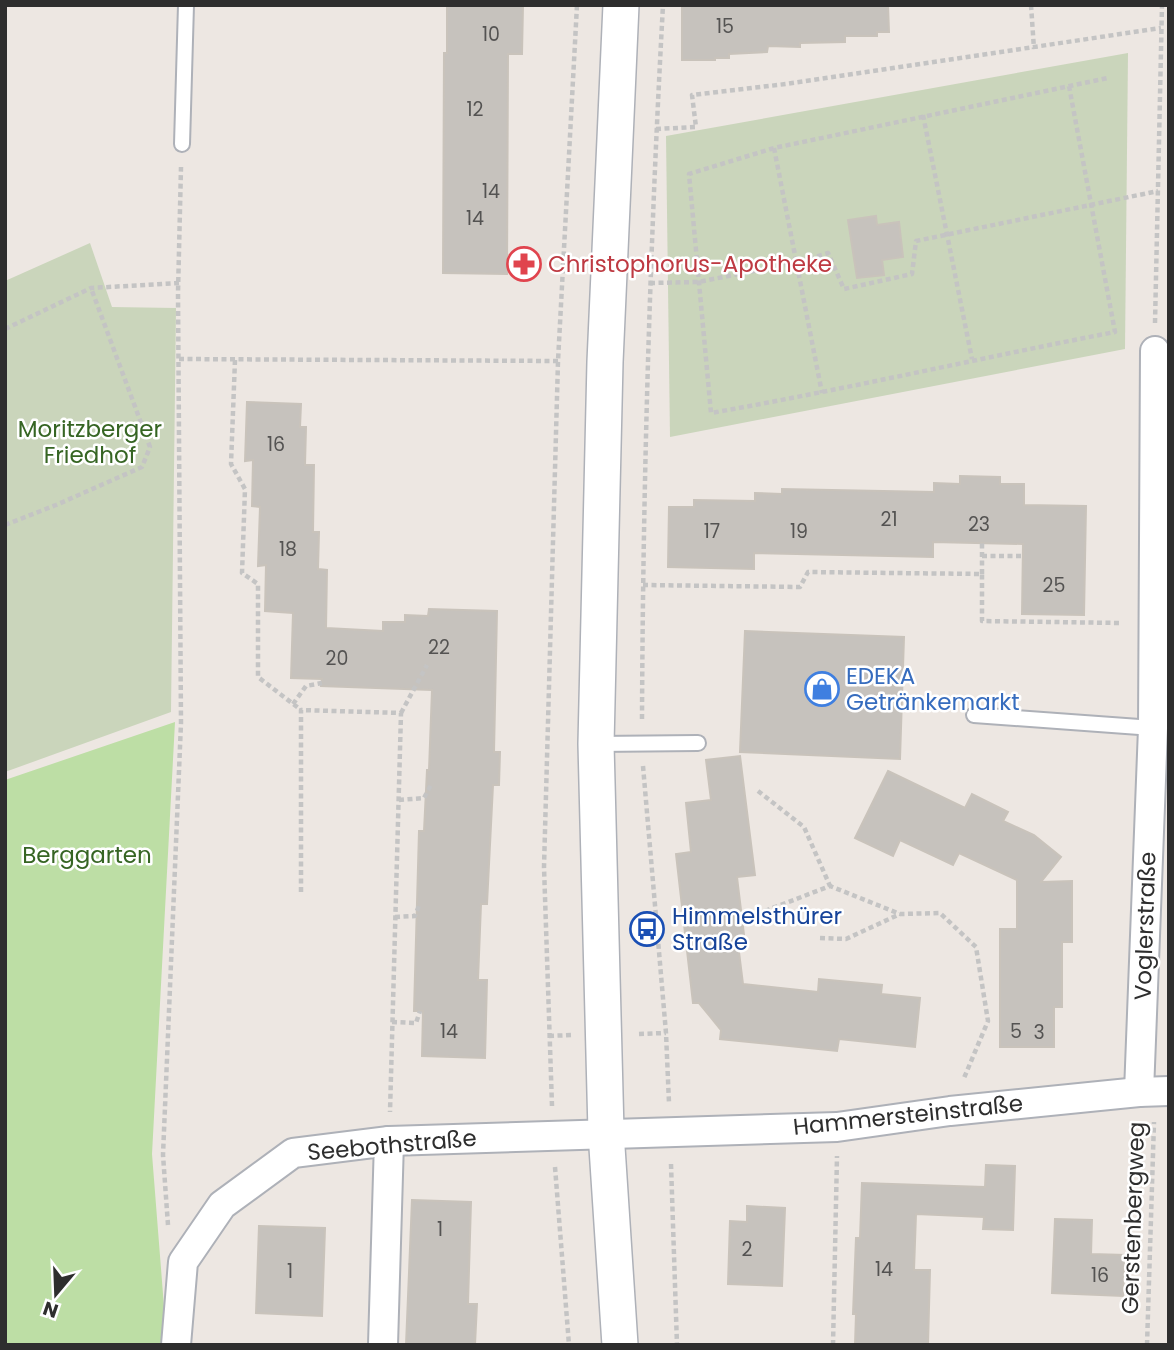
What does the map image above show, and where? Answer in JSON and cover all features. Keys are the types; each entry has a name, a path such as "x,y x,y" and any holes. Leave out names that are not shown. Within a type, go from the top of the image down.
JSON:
{"street":[{"path":"620,1345 606,1132 596,744 605,362 621,5"},
{"name":"Voglerstraße","path":"1154,1091 1155,351"},
{"name":"Hammersteinstraße","path":"606,1132 837,1127 950,1111 1154,1091"},
{"name":"Seebothstraße","path":"176,1345 183,1262 222,1205 293,1153 389,1141 606,1132"},
{"path":"383,1345 389,1141"}],"lane":[{"path":"182,144 186,5"},
{"path":"974,715 1153,728"},
{"path":"596,744 698,743"}],"path":[{"path":"569,1345 553,1135 544,867 558,360 577,5"},
{"path":"663,5 650,283 642,743 666,1033 677,1345"},
{"path":"1031,5 1034,49"},
{"path":"1155,351 1162,5"},
{"path":"656,129 696,127 692,95 1034,49 1161,28"},
{"path":"1069,86 1115,332 972,359 822,394 711,412 690,174 774,148 923,115 1108,78"},
{"path":"923,115 972,359"},
{"path":"182,144 179,283 181,723 163,1155 168,1228 183,1262"},
{"path":"774,148 822,394"},
{"path":"650,283 698,282 795,263 828,253 844,289 912,274 916,241 1158,191"},
{"path":"5,329 91,288 179,283"},
{"path":"5,525 142,467 150,447 91,288"},
{"path":"179,359 558,360"},
{"path":"235,360 231,464 245,489 242,572 258,584 258,677 301,710 401,713"},
{"path":"982,543 982,621 1153,624"},
{"path":"982,556 1023,556"},
{"path":"643,585 800,587 808,572 982,574"},
{"path":"389,1141 401,713 427,666"},
{"path":"293,704 306,686 321,683"},
{"path":"301,710 301,892"},
{"path":"399,800 424,798 432,783"},
{"path":"758,791 804,827 830,886"},
{"path":"765,911 830,886 900,914 940,913 976,947 988,1021 950,1111"},
{"path":"395,917 415,916 420,903"},
{"path":"820,938 846,939 900,914"},
{"path":"392,1023 416,1023 420,1011"},
{"name":"Gerstenbergweg","path":"1147,1345 1154,1091"},
{"path":"833,1345 837,1127"}],"green space":[{"path":"1128,53 1125,349 670,437 666,136"},
{"name":"Moritzberger Friedhof","path":"90,243 112,307 176,308 171,712 5,772 5,281"},
{"name":"Berggarten","path":"175,722 152,1154 167,1345 5,1345 5,780"}],"building":[{"path":"447,5 523,5 522,54 508,54 507,274 443,273 444,53 447,53"},
{"path":"682,5 888,5 889,32 877,32 877,36 845,36 845,42 800,43 800,47 768,46 767,52 729,54 729,58 715,60 682,60"},
{"path":"876,216 877,225 899,222 903,257 882,260 884,275 857,278 848,220"},
{"path":"247,402 301,404 300,427 306,427 305,465 314,465 313,532 319,532 318,569 327,570 326,628 383,631 383,622 405,622 405,615 428,616 429,609 497,611 494,752 500,752 499,785 493,785 487,904 481,904 478,980 487,980 485,1058 422,1056 423,1011 414,1011 419,831 424,831 432,690 321,686 322,679 291,678 293,613 265,611 266,565 258,566 260,507 252,506 253,460 245,461"},
{"path":"960,476 1000,477 1000,484 1024,484 1024,505 1086,506 1084,615 1022,614 1023,544 933,542 933,557 754,553 754,569 668,567 669,507 694,507 694,500 755,501 755,493 782,494 782,489 934,492 934,483 960,484"},
{"name":"EDEKA Getränkemarkt","path":"745,631 904,637 900,759 740,752"},
{"path":"740,756 755,875 737,877 744,935 737,936 743,984 818,992 819,979 882,985 881,994 920,998 915,1047 839,1039 837,1051 720,1039 721,1030 699,1003 693,1003 676,854 691,852 686,803 711,800 706,760"},
{"path":"888,771 965,808 972,794 1008,812 1003,821 1034,835 1061,857 1041,882 1072,881 1072,942 1062,942 1062,1007 1054,1007 1054,1047 1000,1047 1000,929 1017,929 1017,880 959,853 953,865 900,840 893,856 855,838"},
{"path":"986,1165 1015,1166 1013,1230 983,1229 984,1217 916,1214 914,1270 930,1270 928,1345 855,1345 856,1314 853,1314 856,1238 860,1238 862,1183 985,1187"},
{"path":"412,1200 471,1202 468,1304 477,1304 475,1345 406,1345"},
{"path":"747,1206 785,1208 782,1286 728,1284 730,1221 747,1222"},
{"path":"1055,1219 1092,1220 1091,1254 1125,1255 1123,1296 1052,1293"},
{"path":"259,1226 325,1228 322,1316 256,1313"}],"place":[{"name":"Christophorus-Apotheke","path":"524,264"},
{"name":"EDEKA Getränkemarkt","path":"822,689"},
{"name":"Himmelsthürer Straße","path":"647,929"}]}
